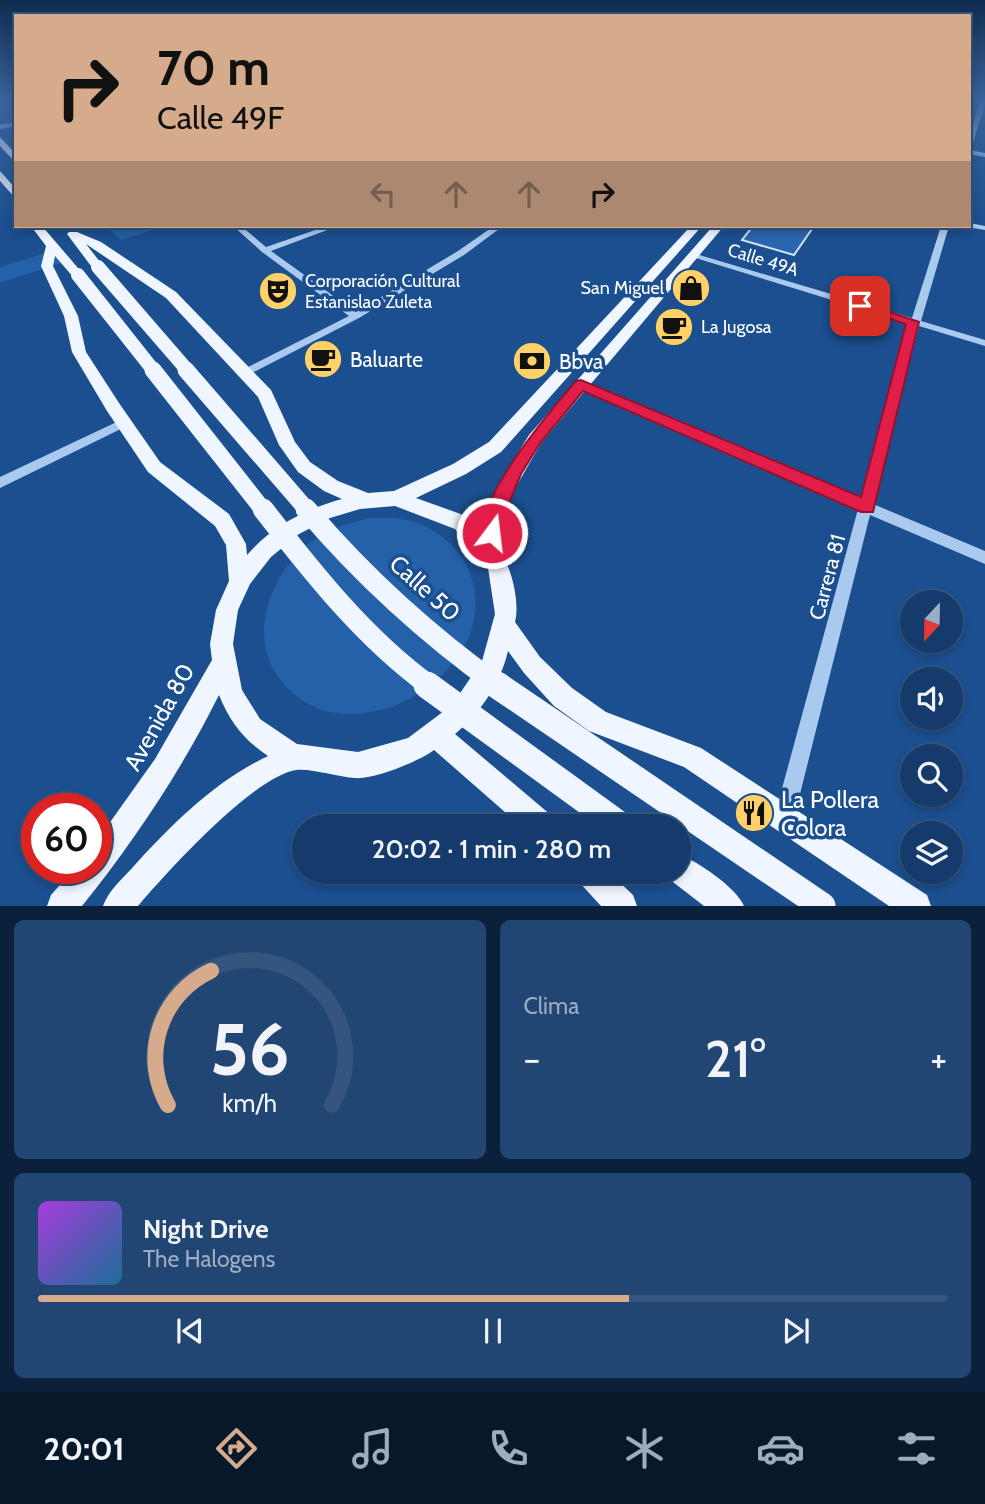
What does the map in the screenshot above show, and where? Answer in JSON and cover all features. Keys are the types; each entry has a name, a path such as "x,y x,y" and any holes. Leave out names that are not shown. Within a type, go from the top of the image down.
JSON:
{"main road":[{"path":"3,143 14,158"},
{"path":"0,174 14,194"},
{"name":"Calle 50","path":"38,228 52,246 88,271 343,552 446,648 547,721 822,905"},
{"path":"396,498 476,461 495,447 695,228"},
{"path":"489,551 495,515 514,471 535,439 717,228"},
{"path":"70,230 97,244 134,272 172,295 265,394 288,445 304,467 331,486 363,499"},
{"name":"Calle 50","path":"70,230 88,271 316,577 361,626 421,680 605,814"},
{"path":"52,246 47,266 63,294 79,352 154,467 222,520 236,544 240,582"},
{"path":"396,498 424,503 449,513 471,529 489,551 500,573 506,599 505,627 495,666 471,704 437,735 403,753 366,764 329,765 295,757 258,735 233,703 222,665 222,636 229,608 240,582 255,560 294,525 328,508 363,499 396,498"},
{"path":"505,627 532,665 563,697 598,722 692,757 916,905"},
{"name":"Avenida 80","path":"112,843 166,769 222,665"},
{"path":"437,735 528,814"},
{"path":"118,905 180,838 220,804 256,776 295,757"},
{"path":"691,878 729,905"},
{"name":"Avenida 80","path":"62,905 80,884"},
{"path":"601,884 622,905"}],"street":[{"path":"239,228 265,250 356,316"},
{"path":"265,250 328,228"},
{"path":"246,372 356,316 461,253 496,228"},
{"name":"Carrera 81","path":"784,818 913,322 944,228"},
{"name":"Calle 49A","path":"693,256 985,343"},
{"path":"581,385 985,558"},
{"path":"0,483 123,423"}],"shaded area":[{"path":"108,228 159,228 121,240"},
{"path":"58,249 67,261 0,283 0,267"},
{"path":"369,518 410,521 443,537 456,550 473,583 475,609 470,634 458,656 441,677 420,693 396,705 371,712 328,712 314,707 291,692 276,673 267,652 264,630 267,607 289,564 307,545 328,531"}],"building":[{"path":"751,228 813,228 794,255 742,240"}],"place":[{"name":"San Miguel","path":"691,288"},
{"name":"Corporación Cultural Estanislao Zuleta","path":"278,291"},
{"name":"La Jugosa","path":"674,327"},
{"name":"Baluarte","path":"323,359"},
{"name":"Bbva","path":"532,361"},
{"name":"La Pollera Colora","path":"754,813"}],"route":[{"path":"492,533 495,515 514,471 535,439 581,385 867,507 913,322 860,306"}]}
